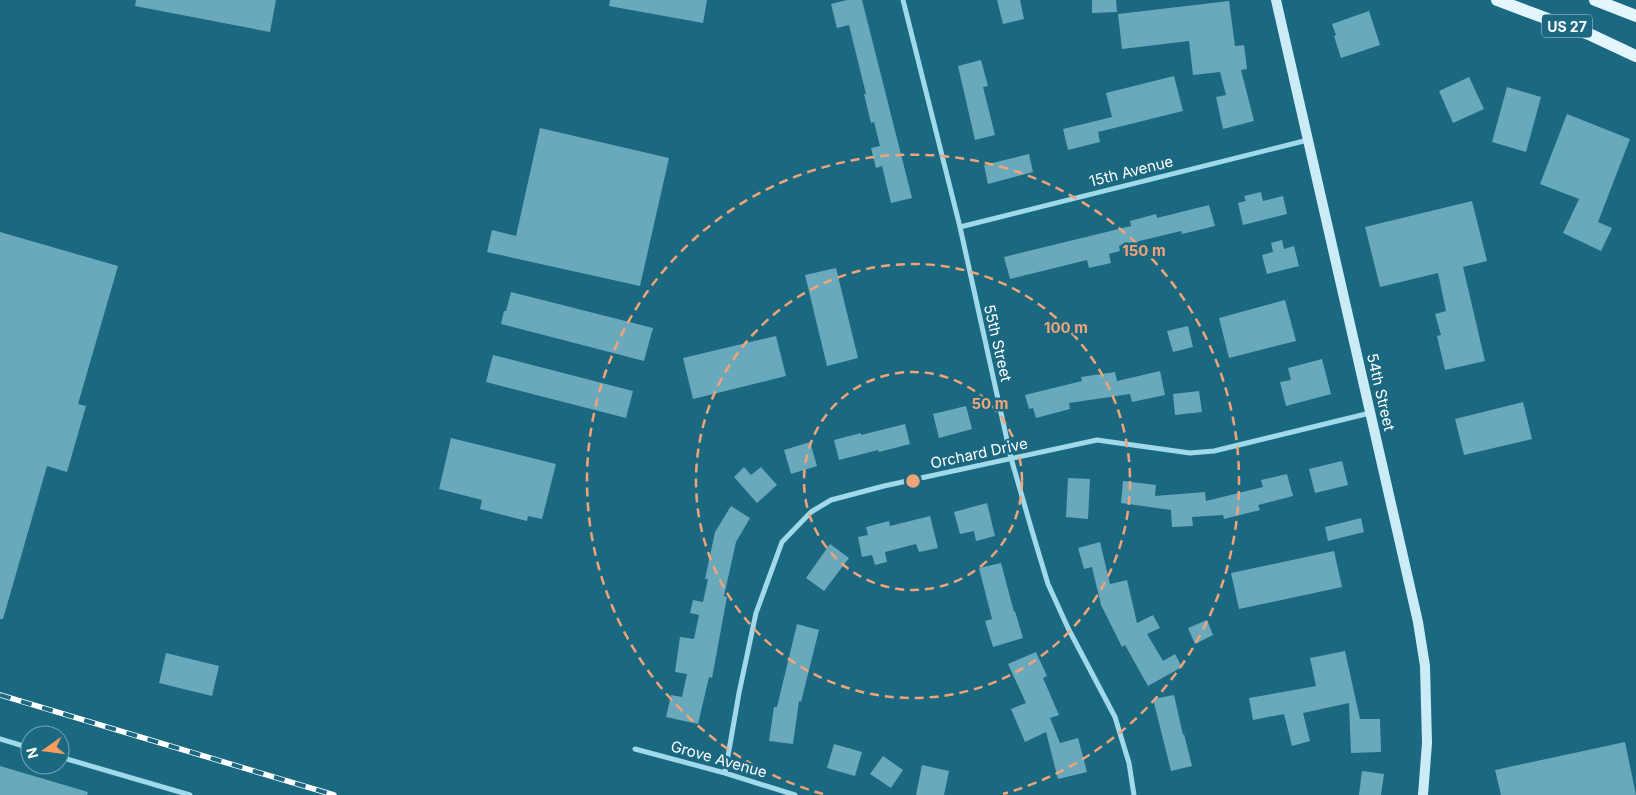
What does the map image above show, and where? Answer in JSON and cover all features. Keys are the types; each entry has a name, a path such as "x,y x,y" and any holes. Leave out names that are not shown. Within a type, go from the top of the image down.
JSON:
{"main road":[{"name":"54th Street","path":"1276,0 1418,622 1425,666 1427,743 1423,795"},
{"name":"US 27","path":"1497,0 1591,35 1636,56"},
{"name":"US 27","path":"1595,0 1636,16"}],"street":[{"name":"55th Street","path":"903,0 960,228 1011,458 1048,584 1068,628 1115,717 1129,763 1134,795"},
{"name":"15th Avenue","path":"960,228 1308,140"},
{"name":"Orchard Drive","path":"725,773 756,613 782,542 811,512 831,500 884,486 1097,440 1190,453 1214,451 1371,413"},
{"path":"0,739 20,745"},
{"name":"Grove Avenue","path":"635,749 725,773 796,795"},
{"path":"70,760 190,795"}],"building":[{"path":"136,0 276,0 270,32 135,6"},
{"path":"610,0 707,0 703,23 609,6"},
{"path":"847,0 862,0 912,198 891,203 882,166 876,168 871,148 880,146 874,122 871,123 849,25 837,28 831,4"},
{"path":"997,0 1020,0 1024,19 1003,24"},
{"path":"1092,0 1116,0 1117,12 1092,13"},
{"path":"1229,1 1235,46 1244,45 1247,69 1241,70 1254,121 1223,129 1216,97 1226,95 1220,72 1193,75 1189,41 1122,49 1118,14"},
{"path":"1369,11 1380,45 1341,58 1332,24"},
{"path":"981,60 988,86 983,87 995,135 975,140 958,66"},
{"path":"1174,76 1183,111 1098,132 1100,142 1068,150 1063,129 1112,117 1106,93"},
{"path":"1469,77 1484,109 1453,123 1439,91"},
{"path":"1507,87 1541,97 1526,152 1492,142"},
{"path":"1567,114 1630,139 1598,222 1612,228 1601,251 1563,233 1579,199 1540,184"},
{"path":"540,128 669,158 640,286 487,252 492,230 516,236"},
{"path":"1029,154 1033,172 988,184 984,165"},
{"path":"1261,192 1263,201 1283,196 1287,214 1243,225 1238,203 1246,201 1244,196"},
{"path":"1472,201 1487,261 1463,267 1485,361 1445,370 1437,336 1441,335 1435,314 1446,311 1438,273 1380,287 1365,227"},
{"path":"1209,205 1215,226 1182,234 1181,231 1119,246 1120,251 1109,254 1111,263 1089,268 1087,260 1010,279 1004,257 1131,226 1130,221 1156,214 1157,218"},
{"path":"0,232 118,266 78,404 86,406 67,472 47,466 3,619 0,619"},
{"path":"1282,240 1284,249 1294,246 1299,266 1267,274 1262,255 1273,252 1271,243"},
{"path":"836,268 858,358 827,366 805,275"},
{"path":"511,292 653,328 644,361 501,324"},
{"path":"1285,300 1296,341 1229,358 1219,318"},
{"path":"1188,326 1193,347 1173,352 1167,331"},
{"path":"776,336 786,376 693,399 683,358"},
{"path":"493,355 633,391 626,418 486,382"},
{"path":"1322,359 1331,394 1286,406 1280,382 1291,380 1288,368"},
{"path":"1160,371 1165,395 1132,402 1130,394 1069,403 1070,409 1036,418 1033,408 1029,409 1025,395 1082,381 1081,377 1115,372 1117,381"},
{"path":"1199,391 1202,412 1175,415 1173,394"},
{"path":"1523,402 1532,439 1464,455 1455,419"},
{"path":"966,406 972,429 939,438 933,414"},
{"path":"905,424 910,444 839,460 834,440"},
{"path":"451,438 556,464 542,519 528,516 527,521 480,509 482,500 439,489"},
{"path":"810,442 817,466 791,474 784,450"},
{"path":"1342,461 1348,485 1315,493 1309,469"},
{"path":"744,467 751,475 761,467 777,485 757,503 734,477"},
{"path":"1287,474 1293,496 1258,505 1260,510 1224,519 1223,515 1192,517 1193,526 1172,527 1171,510 1121,503 1123,481 1156,485 1155,496 1205,492 1206,501 1263,487 1261,480"},
{"path":"1068,478 1090,479 1088,519 1066,517"},
{"path":"987,503 995,536 976,541 974,531 960,534 954,512"},
{"path":"731,506 750,518 736,542 724,596 727,597 712,678 709,677 698,724 666,717 671,695 682,697 687,674 675,672 680,637 694,639 699,615 690,613 693,600 703,602 708,579 705,579 715,532"},
{"path":"930,516 938,548 919,552 916,544 885,552 887,562 875,565 872,555 862,557 858,537 868,535 866,527 889,521 890,526"},
{"path":"1361,518 1364,532 1328,541 1325,527"},
{"path":"1100,542 1110,584 1127,580 1137,623 1153,615 1160,628 1147,634 1163,661 1175,654 1182,667 1148,686 1125,645 1122,647 1101,605 1092,567 1084,569 1078,548"},
{"path":"830,544 849,558 824,591 806,578"},
{"path":"1334,551 1342,587 1239,609 1231,573"},
{"path":"1001,563 1023,638 993,647 985,621 992,619 979,568"},
{"path":"1207,620 1213,635 1195,644 1188,628"},
{"path":"797,624 819,630 801,702 799,701 793,744 769,741 774,707 777,707"},
{"path":"1345,651 1360,719 1380,719 1381,752 1351,753 1349,703 1303,713 1310,741 1292,746 1284,714 1253,720 1249,698 1316,686 1310,658"},
{"path":"1036,652 1047,676 1043,678 1059,715 1050,718 1060,743 1078,738 1087,772 1058,779 1046,732 1025,742 1011,709 1026,703 1008,664"},
{"path":"166,653 219,666 212,696 159,683"},
{"path":"1174,695 1192,766 1171,771 1153,699"},
{"path":"1625,742 1636,795 1501,795 1495,770"},
{"path":"834,744 862,752 855,776 827,768"},
{"path":"883,756 903,770 891,788 870,774"},
{"path":"922,765 949,771 944,795 916,795"},
{"path":"0,766 20,772 20,775 30,775 88,792 87,795 0,795"},
{"path":"1362,771 1384,774 1381,795 1359,795"}],"railway":[{"path":"0,695 334,795"}]}
